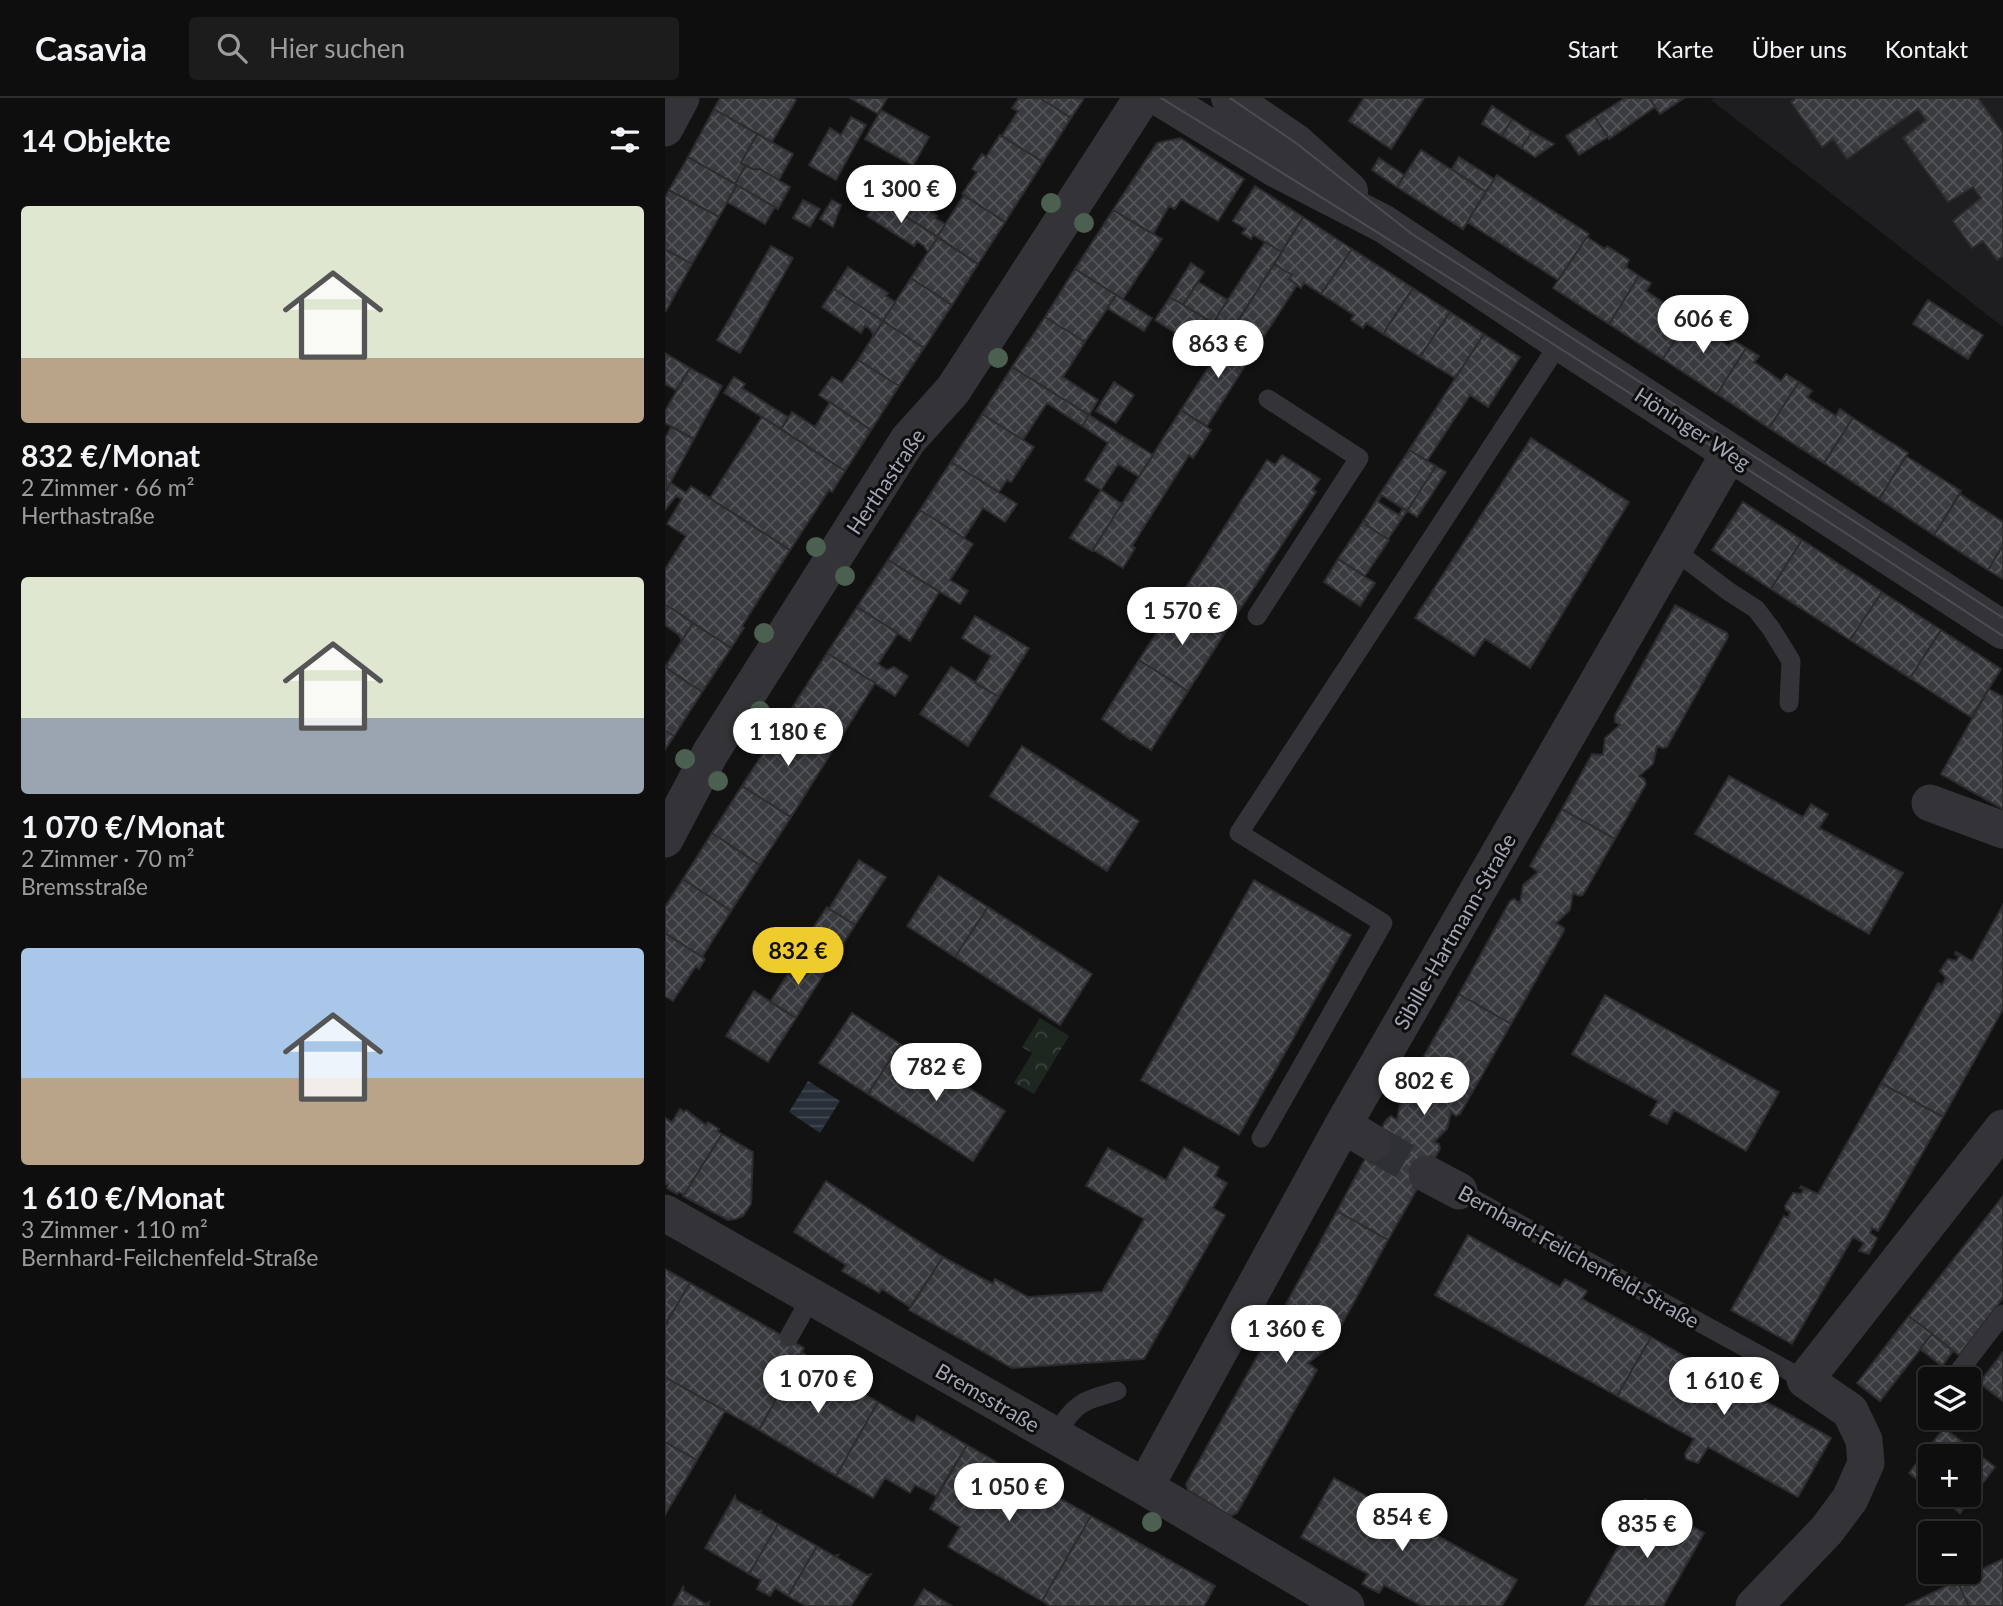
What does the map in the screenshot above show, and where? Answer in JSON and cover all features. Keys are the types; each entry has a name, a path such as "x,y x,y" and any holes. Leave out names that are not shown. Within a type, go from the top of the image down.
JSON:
{"street":[{"path":"665,128 681,98"},
{"name":"Herthastraße","path":"665,839 711,752 908,440 953,390 1142,98"},
{"name":"Höninger Weg","path":"1161,98 1277,169 1384,224 1560,342 2003,630"},
{"name":"Höninger Weg","path":"1230,98 1296,143 1384,224"},
{"name":"Sibille-Hartmann-Straße","path":"1145,1487 1358,1134 1673,549 1730,452"},
{"path":"1930,803 2003,830"},
{"path":"1805,1380 2003,1128"},
{"name":"Bernhard-Feilchenfeld-Straße","path":"1427,1174 1459,1191"},
{"name":"Bremsstraße","path":"665,1213 1145,1487 1346,1606"},
{"name":"Bernhard-Feilchenfeld-Straße","path":"1754,1606 1826,1531 1850,1499 1867,1463 1864,1440 1850,1411 1805,1380"}],"lane":[{"path":"1261,1138 1383,923 1239,833 1560,342"},
{"path":"1257,617 1359,458 1268,399"},
{"path":"1673,549 1756,609 1772,629 1791,661 1789,703"},
{"name":"Bernhard-Feilchenfeld-Straße","path":"1459,1191 1805,1380"},
{"path":"789,1337 812,1296"},
{"path":"1962,1367 2003,1314"},
{"path":"1055,1436 1079,1404 1117,1391"}],"shaded area":[{"path":"2003,98 2003,327 1711,100"},
{"path":"808,1081 840,1101 820,1133 789,1112"}],"green space":[{"path":"1040,1018 1069,1036 1034,1094 1014,1083 1032,1053 1022,1047"}],"building":[{"path":"720,98 796,100 772,142 714,109"},
{"path":"850,98 887,98 878,114"},
{"path":"1019,98 1040,98 1071,118 1043,162 1002,136 1018,111 1012,108"},
{"path":"1040,98 1083,98 1083,100 1071,118"},
{"path":"1364,98 1424,98 1391,149 1349,121"},
{"path":"1625,98 1649,98 1655,107 1609,139 1595,117"},
{"path":"1649,98 1684,98 1660,114"},
{"path":"1796,98 1978,98 2003,133 2003,256 1997,260 1983,241 1972,248 1953,221 1981,198 1973,187 1948,202 1903,138 1926,120 1918,109 1847,159 1833,139 1822,147 1791,102"},
{"path":"1492,106 1512,119 1502,136 1482,124"},
{"path":"714,109 757,134 741,163 746,165 735,184 688,157"},
{"path":"881,110 929,137 913,166 865,139"},
{"path":"851,117 866,125 836,180 809,165 830,128 841,135"},
{"path":"1595,117 1608,137 1579,155 1566,136"},
{"path":"1512,119 1532,132 1521,148 1502,136"},
{"path":"1532,132 1554,144 1535,157 1521,148"},
{"path":"757,134 793,154 779,180 760,169 752,169 741,163"},
{"path":"1000,135 1043,162 1005,222 962,194 977,172 972,169 982,154 986,157"},
{"path":"1180,138 1244,179 1218,221 1181,199 1175,209 1169,206 1153,234 1113,210 1157,143"},
{"path":"1421,150 1486,192 1463,229 1397,187"},
{"path":"688,157 737,185 719,217 669,190"},
{"path":"1459,157 1494,179 1486,192 1452,169"},
{"path":"1379,158 1404,175 1397,187 1372,170"},
{"path":"746,165 752,169 760,169 790,187 778,209 735,184"},
{"path":"865,167 881,177 886,168 919,190 914,198 920,202 922,199 934,207 931,212 945,224 937,237 855,183"},
{"path":"1497,175 1589,234 1558,280 1467,222"},
{"path":"737,185 775,207 765,224 727,202"},
{"path":"1255,186 1303,217 1282,252 1253,235 1251,239 1242,233 1246,229 1233,221"},
{"path":"669,190 719,217 692,264 665,249 665,198"},
{"path":"964,195 1005,222 978,264 937,237"},
{"path":"878,198 938,237 928,252 917,241 914,246 867,216"},
{"path":"803,200 820,209 810,227 793,218"},
{"path":"832,200 841,205 833,227 820,219"},
{"path":"1113,210 1162,239 1123,299 1075,269"},
{"path":"1303,217 1352,249 1321,294 1304,283 1301,288 1289,279 1292,275 1274,264"},
{"path":"938,237 978,264 952,305 911,278"},
{"path":"1587,237 1629,260 1626,267 1639,276 1609,324 1553,288"},
{"path":"1265,242 1282,252 1230,333 1213,323"},
{"path":"771,246 793,258 740,353 717,340"},
{"path":"665,249 692,264 666,311 665,310"},
{"path":"1352,249 1413,288 1383,334 1366,323 1363,328 1351,320 1354,315 1321,294"},
{"path":"1191,263 1204,272 1183,305 1170,297"},
{"path":"1274,264 1292,275 1289,279 1297,285 1255,350 1230,334"},
{"path":"848,267 888,293 886,296 895,302 883,321 834,289"},
{"path":"1075,269 1116,295 1085,342 1045,317"},
{"path":"1639,276 1651,283 1646,291 1675,310 1679,304 1692,313 1663,359 1609,324"},
{"path":"911,278 952,305 924,348 883,321"},
{"path":"1198,282 1228,300 1213,323 1183,305"},
{"path":"1413,288 1450,312 1420,357 1383,334"},
{"path":"834,289 883,321 874,336 865,326 861,333 822,307"},
{"path":"1116,295 1152,318 1144,331 1107,308"},
{"path":"1170,297 1230,333 1215,358 1155,320"},
{"path":"1928,300 1983,335 1968,359 1913,324"},
{"path":"1450,312 1484,334 1455,378 1420,357"},
{"path":"1692,313 1705,321 1700,328 1729,346 1733,340 1746,348 1717,394 1663,359"},
{"path":"1045,317 1085,342 1063,377 1098,400 1089,415 1012,367"},
{"path":"883,321 924,348 899,386 858,360"},
{"path":"1230,334 1255,350 1207,426 1181,410"},
{"path":"1484,334 1520,357 1488,407 1470,395 1427,461 1409,450"},
{"path":"1746,348 1759,356 1754,362 1781,381 1786,374 1799,382 1769,428 1717,394"},
{"path":"665,353 690,368 676,390 665,384"},
{"path":"858,360 899,386 871,430 819,395 832,377 842,383"},
{"path":"1012,367 1089,415 1082,426 1047,403 1023,440 982,414"},
{"path":"690,368 722,386 694,439 665,423 665,411"},
{"path":"734,377 745,384 742,388 788,417 781,429 724,393"},
{"path":"1114,382 1134,395 1116,423 1096,411"},
{"path":"1799,382 1812,391 1807,397 1836,416 1840,409 1853,418 1824,463 1769,428"},
{"path":"830,402 871,430 845,471 781,429 792,412 815,427"},
{"path":"1181,410 1211,430 1193,458 1189,455 1132,546 1135,548 1123,568 1093,550"},
{"path":"982,414 1034,447 1011,482 1007,480 999,492 951,462"},
{"path":"1089,415 1153,455 1139,477 1118,464 1101,490 1085,480 1108,443 1082,426"},
{"path":"762,417 845,471 832,492 829,490 790,550 710,498"},
{"path":"1853,418 1908,453 1879,499 1824,463"},
{"path":"671,427 694,439 666,491 665,438"},
{"path":"1531,438 1629,502 1530,668 1485,639 1474,656 1415,618"},
{"path":"1409,450 1436,466 1407,511 1380,494"},
{"path":"1282,455 1320,479 1313,489 1316,492 1224,634 1176,603 1267,460 1275,465"},
{"path":"1906,456 1961,491 1934,535 1879,499"},
{"path":"951,462 1017,504 1005,522 983,508 964,538 920,510"},
{"path":"1436,466 1446,472 1417,517 1407,511"},
{"path":"671,483 686,493 691,486 790,550 731,648 665,604 665,569 686,536 667,524 682,499 676,496 665,510 665,493"},
{"path":"1101,490 1122,504 1092,551 1070,538"},
{"path":"1380,494 1382,495 1378,502 1399,515 1403,508 1407,511 1388,539 1366,525 1368,523 1364,520"},
{"path":"1960,494 2003,522 2003,545 1988,570 1934,535"},
{"path":"1743,502 1802,540 1771,589 1712,550"},
{"path":"920,510 973,544 950,580 968,591 960,604 888,560"},
{"path":"1364,520 1368,523 1366,525 1389,540 1365,576 1338,559"},
{"path":"1802,540 1882,592 1850,640 1771,589"},
{"path":"2003,545 2003,579 1988,570"},
{"path":"1338,559 1375,583 1360,606 1324,582"},
{"path":"888,560 939,592 910,641 857,607"},
{"path":"1882,592 1941,630 1910,678 1850,640"},
{"path":"1176,603 1224,634 1188,691 1139,660"},
{"path":"665,604 693,623 682,641 679,635 665,625"},
{"path":"1675,605 1727,633 1728,637 1667,747 1657,746 1653,764 1639,776 1646,784 1615,839 1562,809 1592,754 1603,755 1605,738 1620,725 1615,722 1615,715"},
{"path":"857,607 898,633 878,664 887,670 894,667 908,676 895,696 827,653"},
{"path":"975,616 1029,648 999,697 975,683 991,656 962,638"},
{"path":"693,623 731,648 702,692 665,667"},
{"path":"1941,630 2001,669 1971,717 1910,678"},
{"path":"827,653 875,683 833,750 785,719"},
{"path":"1139,660 1188,691 1151,750 1132,738 1131,740 1102,719"},
{"path":"665,667 702,692 674,736 665,730"},
{"path":"951,667 999,697 968,746 920,714"},
{"path":"1989,689 2003,697 2003,809 1941,774"},
{"path":"785,719 833,750 791,817 742,786"},
{"path":"665,730 674,736 665,750"},
{"path":"1022,746 1139,821 1107,871 990,796"},
{"path":"1729,776 1803,817 1811,804 1828,814 1819,828 1903,873 1869,934 1695,834"},
{"path":"742,786 791,817 760,865 712,833"},
{"path":"1562,809 1615,839 1583,895 1573,893 1570,910 1556,923 1564,928 1564,931 1511,1024 1459,994 1510,901 1514,899 1520,903 1523,885 1538,872 1530,866"},
{"path":"712,833 760,865 731,911 683,879"},
{"path":"859,860 886,877 855,925 829,909"},
{"path":"939,876 988,907 955,957 907,926"},
{"path":"683,879 731,911 702,957 665,933 665,907"},
{"path":"1254,880 1351,935 1239,1135 1141,1080"},
{"path":"2003,905 2003,1009 1943,1117 1881,1083 1938,983 1942,985 1946,978 1940,971 1948,959 1956,961 1959,956 1956,952 1972,961"},
{"path":"827,907 855,925 839,950 811,931"},
{"path":"988,907 1092,974 1060,1025 955,957"},
{"path":"665,933 705,959 699,969 696,966 673,1001 665,996"},
{"path":"800,955 825,972 796,1018 770,1002"},
{"path":"754,991 796,1018 768,1062 726,1036"},
{"path":"1459,994 1511,1024 1460,1114 1456,1116 1451,1112 1447,1129 1434,1142 1439,1144 1440,1149 1388,1240 1337,1211 1386,1120 1391,1116 1397,1120 1400,1104 1414,1092 1407,1086"},
{"path":"1605,995 1779,1092 1746,1151 1674,1110 1667,1124 1650,1115 1658,1101 1572,1054"},
{"path":"852,1013 900,1044 868,1094 819,1063"},
{"path":"900,1044 1005,1111 973,1161 868,1094"},
{"path":"1881,1083 1943,1117 1878,1231 1872,1228 1870,1233 1877,1238 1869,1254 1859,1251 1864,1243 1853,1237 1792,1344 1731,1310 1784,1216 1788,1218 1790,1212 1785,1206 1793,1193 1801,1194 1804,1189 1800,1188 1801,1186 1818,1194"},
{"path":"680,1109 684,1112 686,1110 706,1125 708,1122 722,1134 684,1195 679,1192 677,1194 665,1184 665,1118 672,1122"},
{"path":"722,1134 753,1152 751,1204 743,1216 728,1220 683,1196"},
{"path":"1184,1147 1219,1167 1215,1176 1227,1183 1213,1208 1225,1215 1144,1359 1012,1368 909,1310 943,1257 993,1284 995,1279 1028,1297 1102,1292 1144,1219 1086,1186 1108,1148 1166,1180"},
{"path":"826,1181 943,1257 910,1307 882,1289 879,1293 842,1271 846,1265 794,1232"},
{"path":"2003,1196 2003,1298 1959,1355 1909,1316"},
{"path":"1337,1211 1388,1240 1337,1333 1329,1331 1324,1351 1308,1363 1317,1370 1237,1513 1231,1516 1188,1490 1186,1484 1268,1337 1275,1341 1277,1323 1292,1311 1286,1304"},
{"path":"1468,1235 1560,1287 1565,1279 1587,1291 1582,1299 1651,1337 1617,1396 1435,1295"},
{"path":"665,1269 690,1283 665,1325"},
{"path":"690,1283 804,1348 759,1430 665,1377 665,1325"},
{"path":"1909,1316 1932,1334 1880,1401 1857,1383"},
{"path":"1932,1334 1953,1351 1942,1366 1920,1349"},
{"path":"1651,1337 1721,1377 1725,1369 1746,1380 1742,1388 1831,1438 1798,1497 1708,1447 1698,1463 1686,1459 1685,1454 1694,1439 1617,1396"},
{"path":"802,1352 878,1402 836,1476 759,1430"},
{"path":"2003,1352 2003,1401 1981,1384 1981,1380"},
{"path":"665,1377 725,1411 697,1460 665,1442"},
{"path":"878,1402 914,1423 917,1416 967,1445 936,1496 915,1485 910,1493 885,1478 873,1498 836,1476"},
{"path":"1942,1430 1947,1430 1965,1444 1932,1444"},
{"path":"665,1442 697,1460 665,1515"},
{"path":"967,1445 1091,1516 1042,1601 948,1547 960,1527 930,1509"},
{"path":"1981,1456 1995,1467 1981,1485"},
{"path":"1918,1461 1918,1480 1909,1473"},
{"path":"1334,1478 1517,1580 1502,1606 1422,1606 1384,1585 1379,1593 1362,1584 1368,1574 1301,1537"},
{"path":"735,1496 736,1500 758,1512 761,1511 760,1513 778,1524 749,1574 705,1548"},
{"path":"1645,1499 1704,1533 1663,1606 1585,1606"},
{"path":"1952,1507 1965,1507 1960,1513"},
{"path":"1091,1516 1215,1586 1204,1606 1050,1606 1042,1601"},
{"path":"778,1524 817,1546 788,1596 775,1588 770,1596 757,1589 761,1580 749,1574"},
{"path":"817,1546 834,1556 838,1555 836,1557 867,1575 871,1574 851,1606 806,1606 788,1596"},
{"path":"2003,1559 2003,1606 1969,1606 1958,1584 1981,1584 1981,1570"},
{"path":"1951,1584 1958,1584 1969,1606 1905,1606"},
{"path":"683,1587 684,1591 706,1604 709,1602 710,1606 673,1606"},
{"path":"924,1589 952,1606 914,1606"}],"tunnel":[{"path":"1373,1143 1427,1174"}],"tram line":[{"path":"1161,98 1584,364 2003,636"},
{"path":"1230,98 1296,143 1412,234 2003,618"}]}
